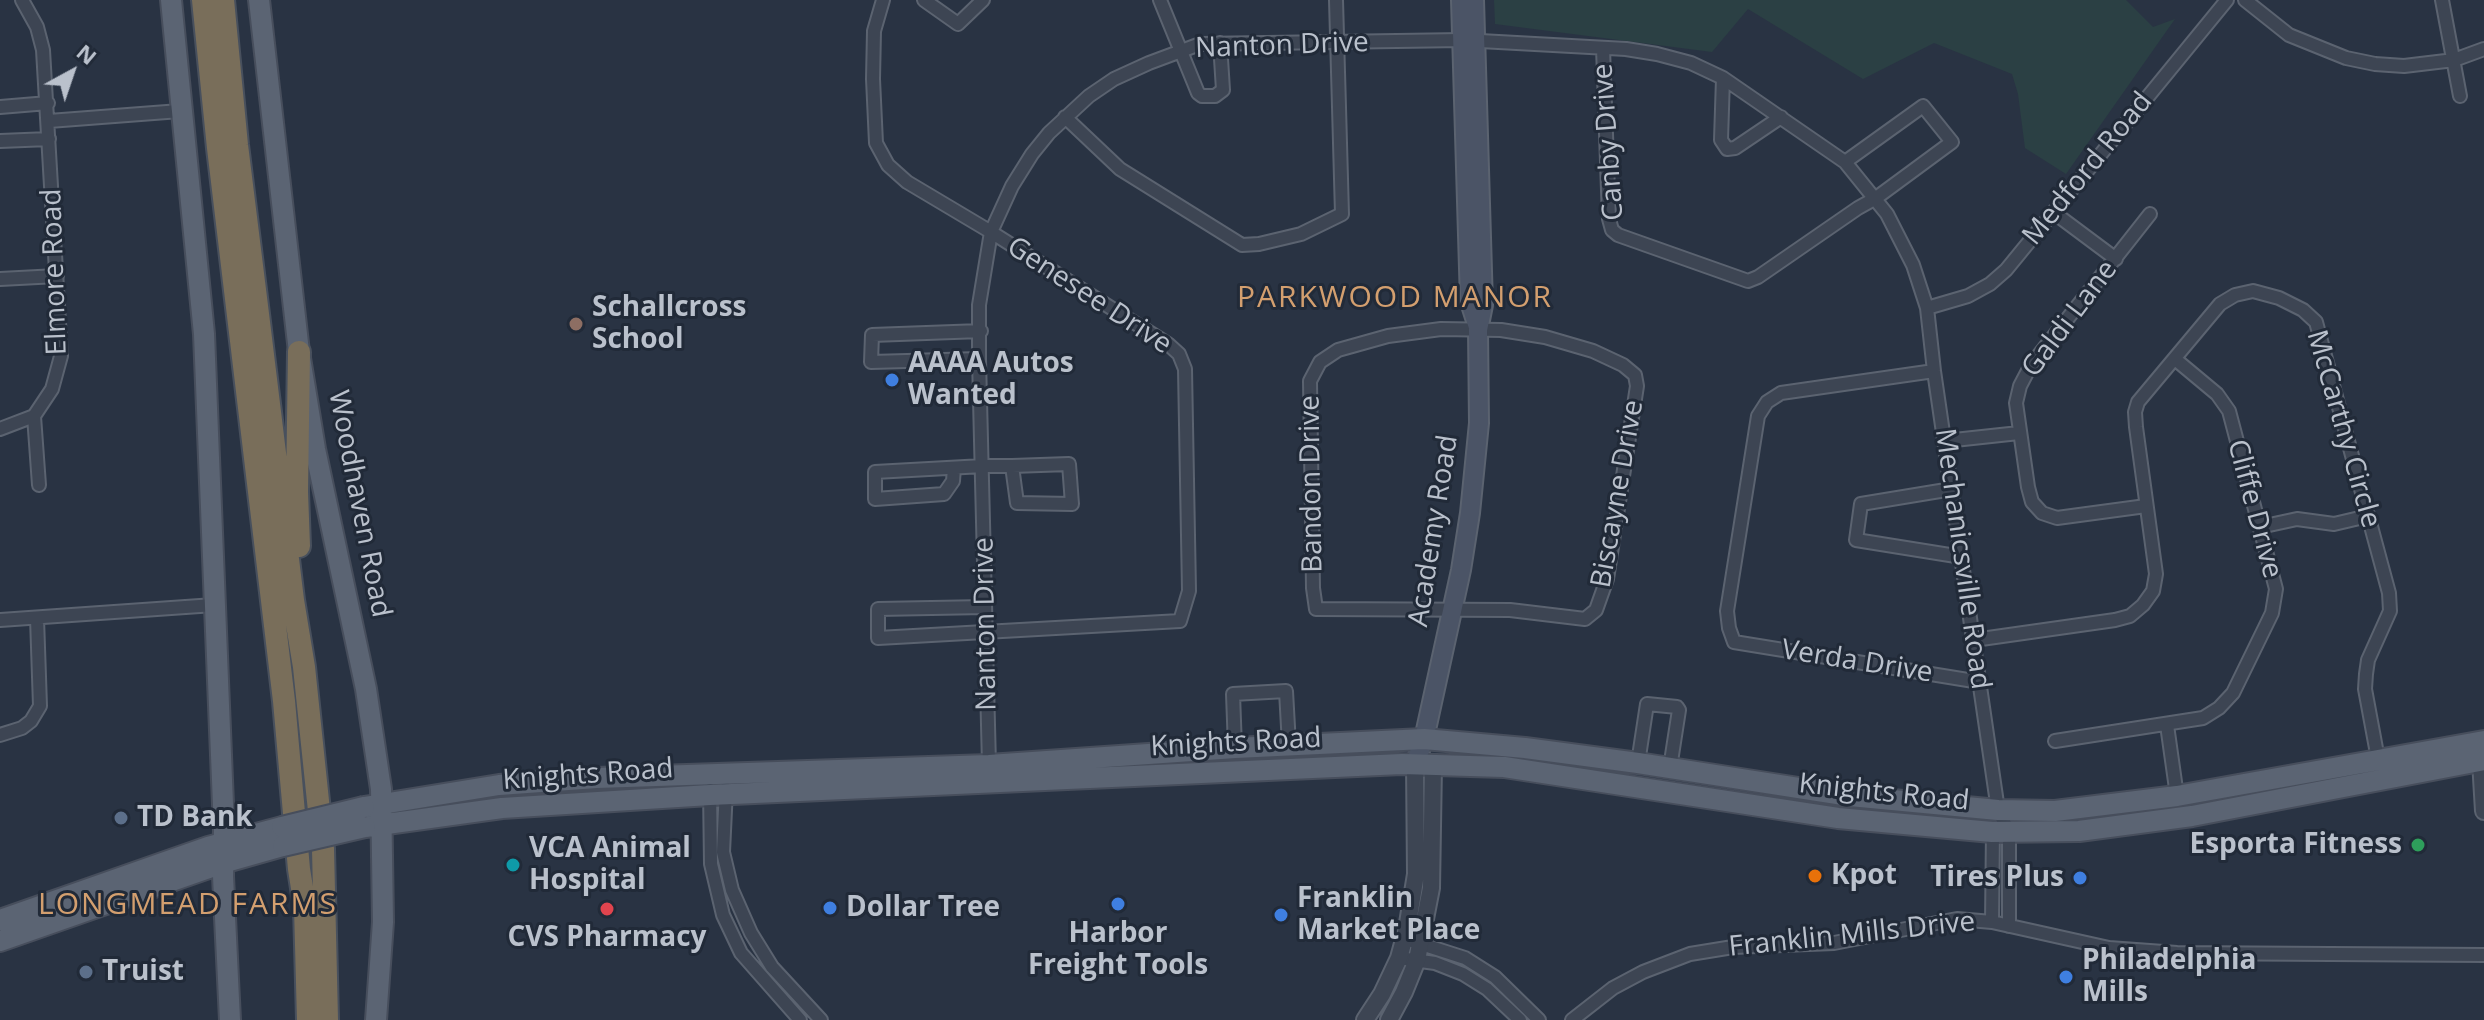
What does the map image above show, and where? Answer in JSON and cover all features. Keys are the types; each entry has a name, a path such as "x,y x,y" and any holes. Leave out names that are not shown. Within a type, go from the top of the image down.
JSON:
{"highway":[{"path":"203,0 219,164 284,701 305,907 308,1020"},
{"path":"223,0 254,284 304,667 323,849 327,1020"},
{"path":"299,352 297,492 304,667"},
{"path":"295,1020 295,909 299,869"}],"main road":[{"path":"171,0 204,334 230,1020"},
{"name":"Woodhaven Road","path":"259,0 299,352 315,449 366,689 383,922 376,1020"},
{"name":"Academy Road","path":"1424,765 1424,739 1470,513 1480,405 1478,330 1483,305 1468,40 1461,0"},
{"name":"Academy Road","path":"1468,40 1474,0"},
{"name":"Knights Road","path":"0,941 224,842 283,836 374,816 502,808 717,784 1235,748 1424,739 1638,763 1850,796 1998,810 2055,811 2183,794 2378,759 2483,754"},
{"name":"Knights Road","path":"717,784 1424,765 1504,767 1838,818 2000,832 2079,831 2194,816 2483,754"},
{"path":"1666,792 1670,768"},
{"path":"2183,794 2194,816"},
{"name":"Knights Road","path":"0,920 223,863 283,836"}],"street":[{"name":"Elmore Road","path":"22,0 37,27 43,50 61,356 52,389 34,416"},
{"name":"Genesee Drive","path":"883,0 874,31 873,79 876,143 890,167 907,182 1168,344 1179,354 1185,369 1189,591 1180,621 987,631"},
{"path":"924,0 958,24 983,0"},
{"path":"1160,0 1198,93 1202,96 1215,96 1223,90 1220,43"},
{"path":"1065,117 1120,169 1242,245 1301,234 1342,214 1336,0"},
{"name":"Medford Road","path":"1927,308 1968,296 1990,284 2006,270 2227,0"},
{"path":"2245,0 2289,35 2346,58 2375,64 2404,66 2454,60 2484,49"},
{"path":"2442,0 2460,96"},
{"name":"Nanton Drive","path":"989,765 979,305 991,232 1012,186 1032,154 1065,117 1114,79 1181,50 1200,44 1220,43 1468,40 1603,48 1657,54 1691,63 1723,78 1845,162 1876,198 1901,237 1927,308"},
{"name":"Canby Drive","path":"1603,48 1609,219 1612,230 1618,235 1748,281 1876,198"},
{"path":"1723,78 1721,140 1727,149 1735,148 1781,117"},
{"path":"0,107 48,103"},
{"path":"1845,162 1923,106 1952,142 1876,198"},
{"path":"49,121 180,111"},
{"path":"0,141 49,139"},
{"path":"2053,212 2116,259"},
{"name":"Galdi Lane","path":"2146,506 2057,518 2042,513 2032,502 2016,403 2020,386 2031,365 2150,214"},
{"path":"0,279 57,276"},
{"name":"McCarthy Circle","path":"1974,640 2115,620 2130,616 2143,605 2153,591 2156,574 2135,412 2138,402 2220,304 2235,295 2253,291 2279,298 2303,310 2316,322 2389,593 2390,611 2368,660 2365,689 2378,759"},
{"name":"Mechanicsville Road","path":"1927,308 2000,832"},
{"name":"Bandon Drive","path":"1316,607 1313,588 1310,381 1320,362 1338,350 1388,336 1441,329 1501,330 1545,337 1593,351 1623,365 1635,375 1636,380"},
{"path":"979,359 871,362 872,335 981,331"},
{"name":"Cliffe Drive","path":"2055,741 2203,718 2219,708 2233,693 2272,613 2276,589 2225,404 2175,359"},
{"name":"Verda Drive","path":"1934,371 1781,393 1767,402 1758,416 1727,611 1729,628 1734,642 1980,682"},
{"name":"Biscayne Drive","path":"1316,607 1510,610 1585,619 1596,610 1607,579 1636,380"},
{"path":"0,429 34,416 39,485"},
{"path":"1945,441 2019,433"},
{"path":"954,468 953,481 944,494 875,499 875,472 983,466 1069,464 1072,504 1017,503 1012,466"},
{"path":"1952,489 1861,504 1856,540 1962,557"},
{"path":"2260,527 2297,519 2334,524 2368,516"},
{"path":"0,620 214,605"},
{"path":"985,607 878,609 878,638 987,631"},
{"path":"0,735 22,728 31,721 40,706 37,618"},
{"path":"1235,748 1233,694 1286,691 1289,745"},
{"path":"1638,763 1647,704 1677,707 1670,768"},
{"path":"2167,725 2183,794"},
{"path":"2483,754 2484,811"},
{"path":"1389,1020 1417,960 1413,941 1424,765"},
{"path":"717,784 711,864 723,915 741,953 800,1020"},
{"path":"717,784 723,852 732,890 751,933 772,967 821,1020"},
{"path":"1992,922 2000,832"},
{"path":"2000,832 2009,926"},
{"name":"Franklin Mills Drive","path":"1572,1020 1613,988 1643,972 1690,954 1733,947 1834,943 1957,919 1992,922 2109,948 2177,953 2484,955"},
{"path":"1365,1020 1382,994 1399,958 1413,941"},
{"path":"1413,941 1465,958 1495,977 1539,1020"},
{"path":"1399,958 1435,963 1463,974 1487,989 1520,1020"}],"green space":[{"path":"1494,0 2126,0 2153,27 2175,19 2066,174 2025,148 2018,94 2012,74 1934,43 1863,79 1748,9 1712,52 1495,24"}],"place":[{"name":"Schallcross School","path":"576,324"},
{"name":"AAAA Autos Wanted","path":"892,380"},
{"name":"TD Bank","path":"121,818"},
{"name":"Esporta Fitness","path":"2418,845"},
{"name":"VCA Animal Hospital","path":"513,865"},
{"name":"Kpot","path":"1815,876"},
{"name":"Tires Plus","path":"2080,878"},
{"name":"Harbor Freight Tools","path":"1118,904"},
{"name":"Dollar Tree","path":"830,908"},
{"name":"CVS Pharmacy","path":"607,909"},
{"name":"Franklin Market Place","path":"1281,915"},
{"name":"Truist","path":"86,972"},
{"name":"Philadelphia Mills","path":"2066,977"}],"district":[{"name":"PARKWOOD MANOR","path":"1395,298"},
{"name":"LONGMEAD FARMS","path":"188,905"}]}
